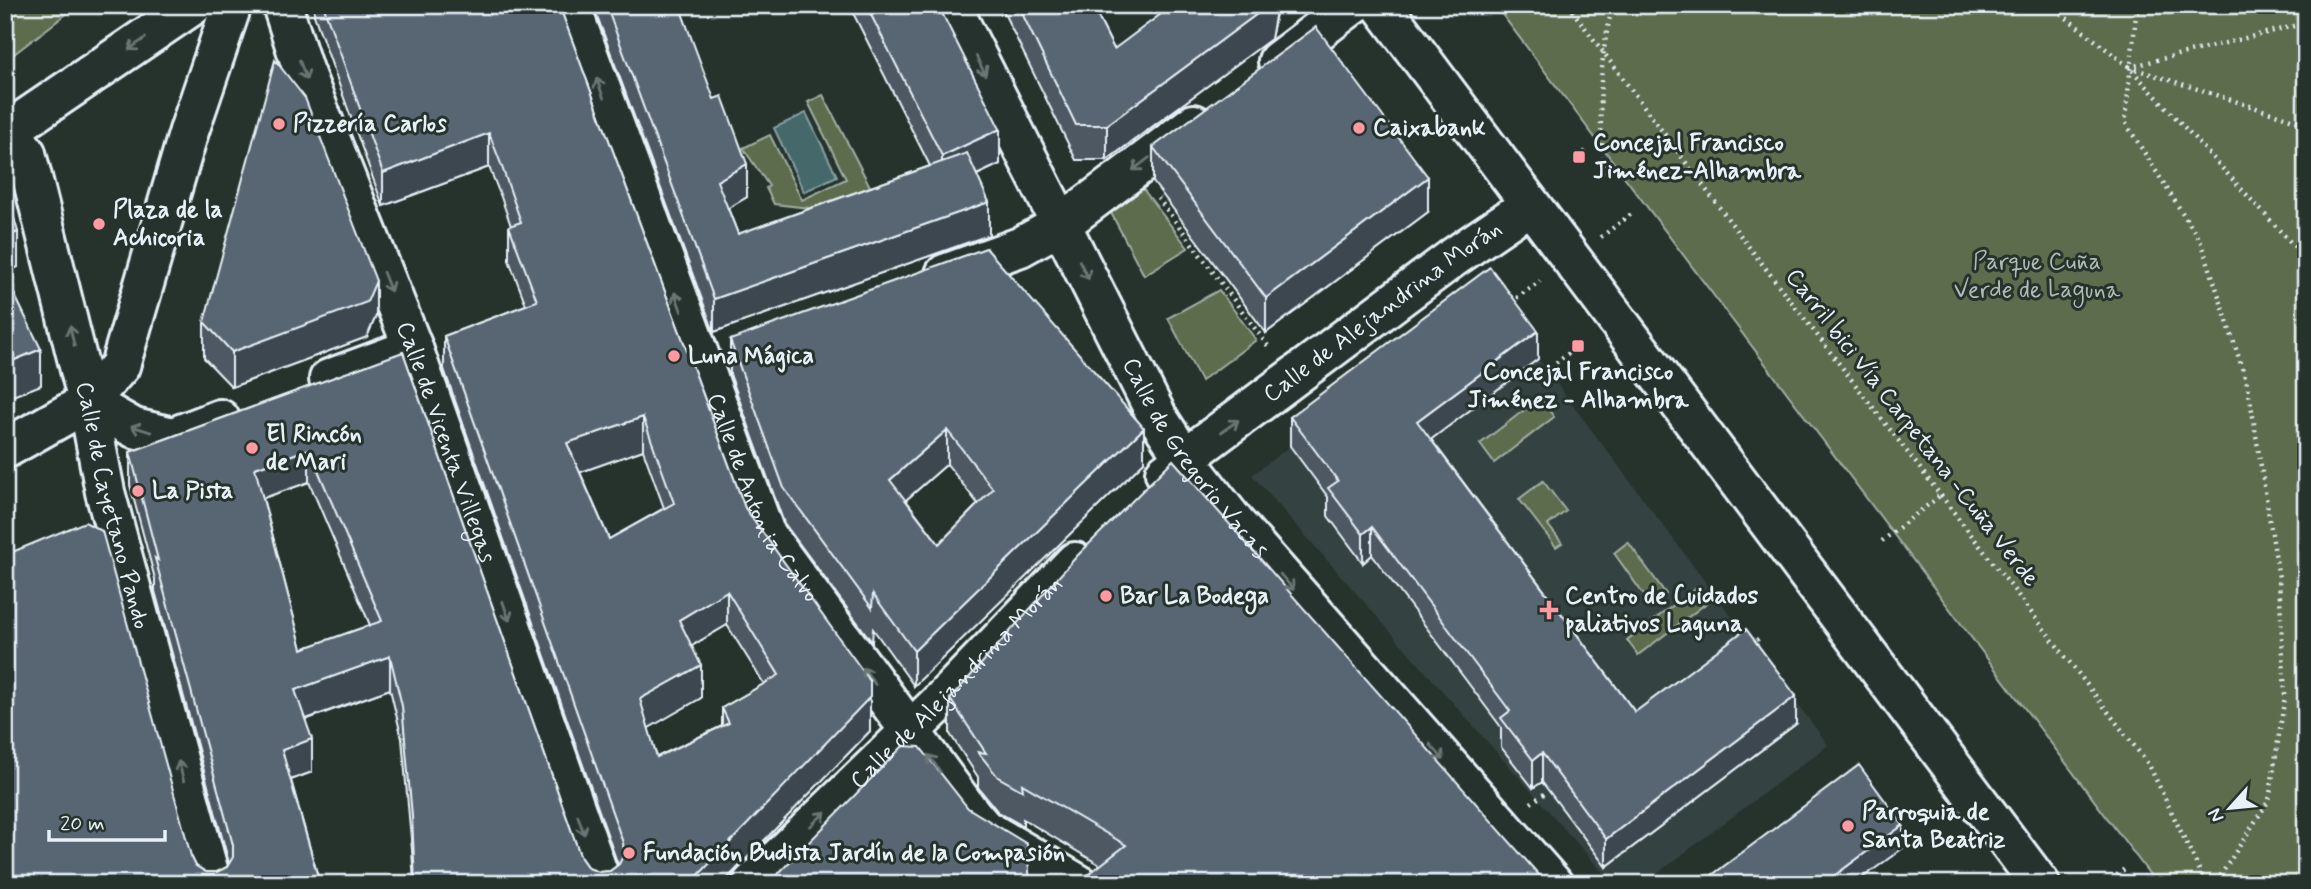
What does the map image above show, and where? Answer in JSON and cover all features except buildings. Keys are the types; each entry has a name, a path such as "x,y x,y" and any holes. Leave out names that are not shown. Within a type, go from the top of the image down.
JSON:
{"street":[{"path":"8,132 193,5"},
{"path":"10,447 88,402 120,366 189,131 232,5"},
{"name":"Calle de Vicenta Villegas","path":"282,5 303,70 412,348 602,884"},
{"name":"Calle de Antonia Calvo","path":"570,5 765,533 984,829 1078,884"},
{"name":"Calle de Gregorio Vacas","path":"951,5 1158,418 1184,458 1235,523 1553,884"},
{"path":"1253,80 1352,5"},
{"path":"1381,5 2040,884"},
{"path":"917,284 1020,247 1060,225 1221,104"},
{"name":"Calle de Cayetano Pando","path":"8,132 26,153 88,402 105,492 212,884"},
{"name":"Calle de Alejandrina Morán","path":"1136,498 1184,458 1530,205"},
{"path":"300,390 412,348"},
{"path":"699,357 736,348"},
{"path":"88,402 135,428 173,437 249,409"},
{"name":"Calle de Alejandrina Morán","path":"752,884 910,730 1098,537"}],"path":[{"name":"Carril bici Vía Carpetana -Cuña Verde","path":"1568,5 2149,765 2206,884"},
{"path":"1605,173 1599,125 1602,51 1613,5"},
{"path":"2050,5 2129,67 2306,260"},
{"path":"2137,5 2125,122 2202,244 2248,386 2279,578 2285,696 2269,800 2215,884"},
{"path":"2129,67 2306,23"},
{"path":"2129,67 2306,124"},
{"path":"1579,157 1587,150"},
{"path":"1156,194 1268,346"},
{"path":"1600,237 1634,212"},
{"path":"1510,303 1543,278"},
{"path":"1556,363 1578,346"},
{"path":"1882,541 1942,494"},
{"path":"1741,652 1761,637"},
{"path":"1526,806 1553,787"},
{"path":"2106,884 2127,867"}],"shaded area":[{"name":"Centro de Cuidados paliativos Laguna","path":"1490,295 1828,745 1643,884 1613,884 1252,475"}],"green space":[{"path":"5,5 78,5 5,61"},
{"name":"Parque Cuña Verde de Laguna","path":"1495,5 2306,5 2306,884 2157,884"},
{"path":"823,95 879,204 827,210 774,204 766,188 769,186 743,148 770,135 802,200 846,179 808,102"},
{"path":"1143,189 1188,248 1144,275 1111,213"},
{"path":"1219,290 1256,340 1201,381 1168,318"},
{"path":"1540,398 1554,417 1494,463 1480,444"},
{"path":"1543,481 1566,511 1548,525 1562,543 1556,547 1519,499"},
{"path":"1628,542 1666,594 1651,605 1614,553"},
{"path":"1698,587 1708,602 1638,655 1627,640"}],"water":[{"path":"806,113 837,176 804,192 774,128"}],"place":[{"name":"Pizzería Carlos","path":"279,124"},
{"name":"Caixabank","path":"1359,128"},
{"name":"Concejal Francisco Jiménez-Alhambra","path":"1579,157"},
{"name":"Plaza de la Achicoria","path":"99,224"},
{"name":"Concejal Francisco Jiménez - Alhambra","path":"1578,346"},
{"name":"Luna Mágica","path":"674,356"},
{"name":"El Rincón de Mari","path":"252,448"},
{"name":"La Pista","path":"138,491"},
{"name":"Bar La Bodega","path":"1106,596"},
{"name":"Centro de Cuidados paliativos Laguna","path":"1549,610"},
{"name":"Parroquia de Santa Beatriz","path":"1848,826"},
{"name":"Fundación Budista Jardín de la Compasión","path":"629,853"}]}
